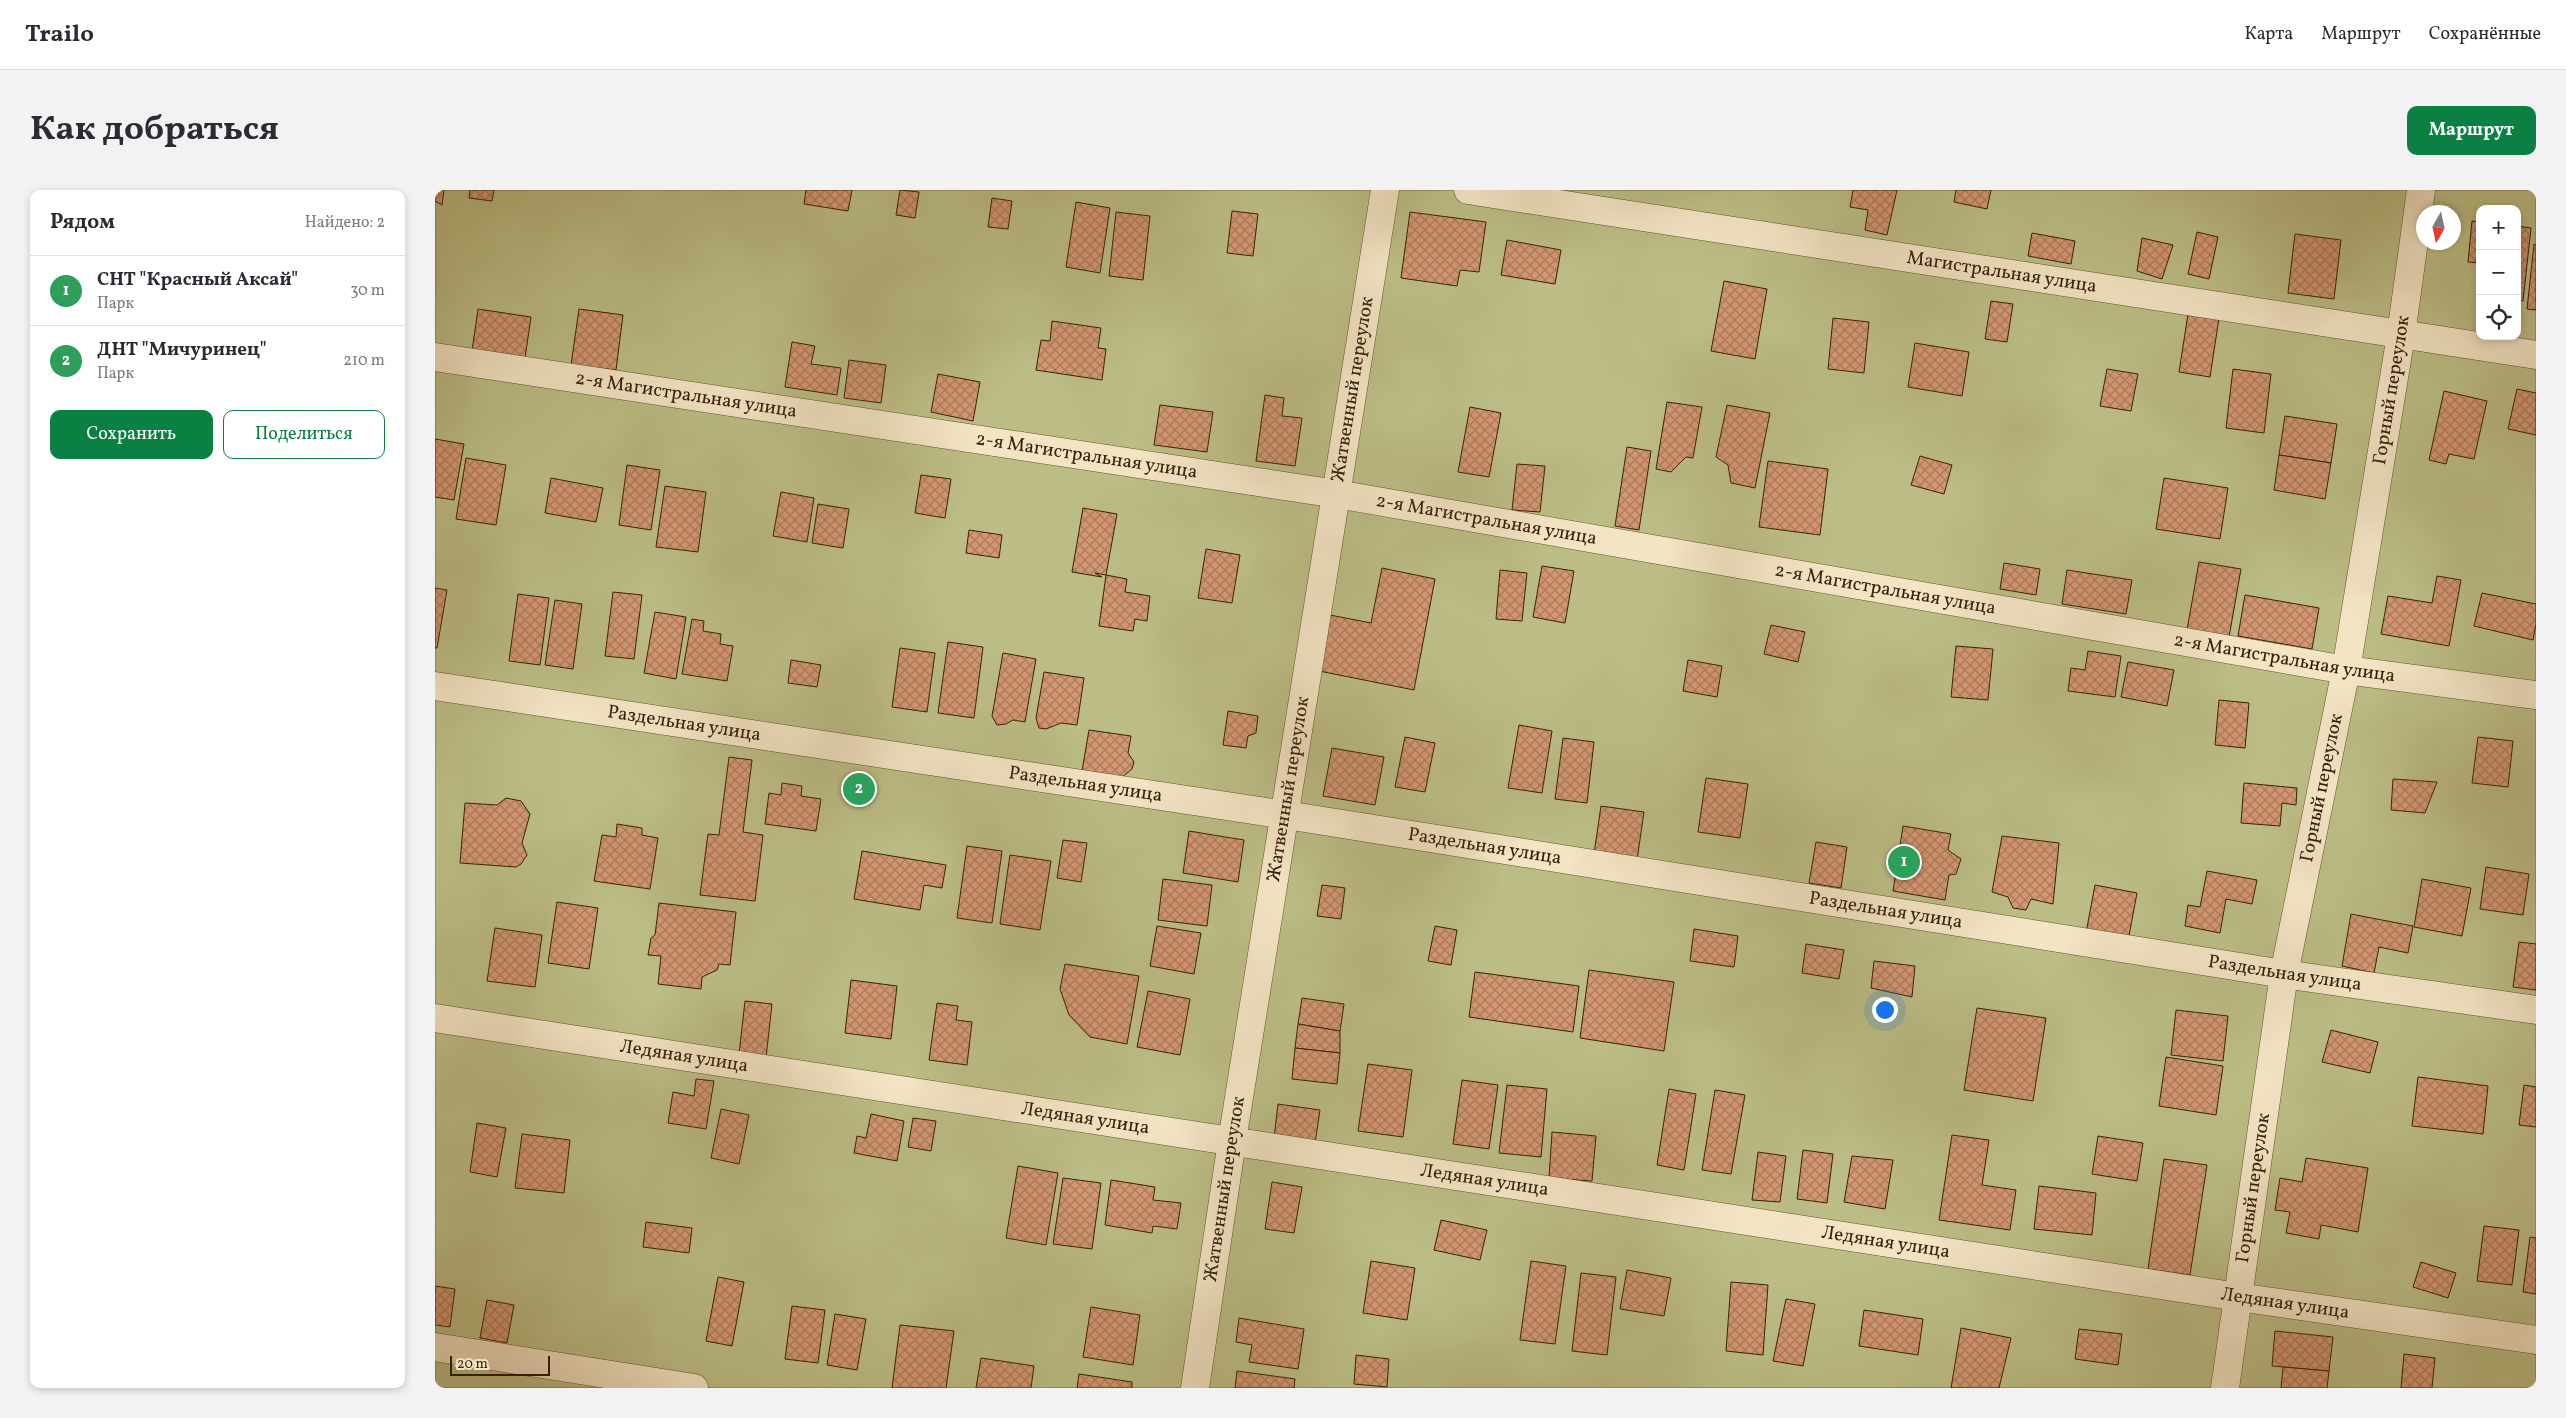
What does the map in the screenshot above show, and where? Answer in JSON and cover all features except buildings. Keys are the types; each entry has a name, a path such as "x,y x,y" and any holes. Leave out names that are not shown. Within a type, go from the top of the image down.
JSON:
{"lane":[{"name":"Жатвенный переулок","path":"1195,1388 1232,1141 1286,815 1385,190"},
{"name":"Магистральная улица","path":"1468,190 2536,355"},
{"name":"Горный переулок","path":"2225,1388 2284,974 2346,670 2401,334 2421,190"},
{"name":"2-я Магистральная улица","path":"435,356 1337,494 2346,670 2536,695"},
{"name":"Раздельная улица","path":"435,686 1286,815 2284,974 2536,1010"},
{"name":"Ледяная улица","path":"435,1018 2238,1298 2536,1340"},
{"path":"435,1348 695,1388"}],"green space":[{"path":"435,190 2536,190 2536,1388 435,1388"}],"place":[{"name":"ДНТ \"Мичуринец\"","path":"859,789"},
{"name":"СНТ \"Красный Аксай\"","path":"1904,862"}]}
